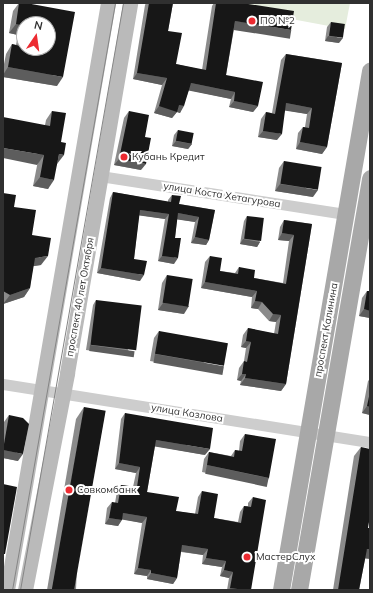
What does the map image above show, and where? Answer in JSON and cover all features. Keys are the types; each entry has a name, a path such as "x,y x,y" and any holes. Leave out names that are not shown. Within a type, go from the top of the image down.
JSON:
{"main road":[{"name":"проспект Калинина","path":"281,590 370,71"},
{"name":"проспект Калинина","path":"299,590 367,218 370,178"}],"street":[{"name":"проспект 40 лет Октября","path":"7,590 43,391 108,3"},
{"name":"проспект 40 лет Октября","path":"25,590 63,394 130,3"},
{"name":"улица Коста Хетагурова","path":"100,176 345,214"},
{"name":"улица Козлова","path":"3,384 370,442"}],"green space":[{"path":"206,3 350,3 345,29"}],"building":[{"path":"19,3 75,12 63,77 8,67 12,44 16,45 16,56 56,56 56,16 17,16"},
{"path":"149,3 173,3 168,31 182,33 176,64 206,70 216,3 242,3 294,11 291,30 235,21 226,75 263,82 258,106 234,101 235,92 191,83 184,106 179,105 177,112 159,106 167,78 137,73"},
{"path":"331,22 345,24 343,38 329,36"},
{"path":"286,54 342,63 327,147 300,142 303,127 309,128 312,108 286,103 282,134 263,131 266,112 275,114"},
{"path":"52,111 66,113 61,142 66,143 64,155 59,154 54,180 40,177 44,155 3,148 3,117 50,126"},
{"path":"129,111 149,115 145,137 151,138 146,164 119,159"},
{"path":"178,130 194,133 192,144 176,141"},
{"path":"284,161 322,167 318,190 280,184"},
{"path":"113,192 171,202 172,195 181,196 179,204 215,210 209,240 195,237 199,217 178,213 175,238 181,238 178,258 162,256 169,214 140,210 134,259 147,261 144,275 101,268"},
{"path":"3,193 16,195 14,207 36,210 32,235 51,238 48,256 35,258 30,288 10,295 3,291"},
{"path":"247,216 264,218 261,241 244,239"},
{"path":"284,220 312,224 286,384 245,378 246,374 242,374 244,361 247,362 251,342 246,341 248,328 278,334 281,315 273,314 262,302 255,301 257,291 205,282 210,256 222,258 220,271 238,274 239,267 255,270 254,278 286,284 294,235 282,233"},
{"path":"167,275 193,279 188,307 163,303"},
{"path":"367,291 370,291 370,311 364,309"},
{"path":"96,300 142,306 136,350 91,345"},
{"path":"159,331 228,343 224,366 155,354"},
{"path":"370,392 370,407 367,406"},
{"path":"84,407 106,411 74,590 52,590"},
{"path":"125,413 213,428 210,449 156,440 147,492 179,497 176,511 198,514 202,491 218,494 214,518 241,523 244,506 251,507 253,497 266,500 251,590 230,588 233,572 224,570 226,561 206,558 208,549 182,545 177,578 151,573 151,570 138,568 147,517 123,513 122,520 109,518 112,502 118,503 121,485 137,487 140,467 119,463"},
{"path":"9,415 23,418 29,424 23,454 3,450"},
{"path":"245,434 276,439 269,478 207,465 209,452 234,457 235,450 242,451"},
{"path":"361,447 370,449 370,516 368,528 370,528 370,549 367,549 359,590 338,590"},
{"path":"3,484 17,487 5,554 3,554"}],"tram line":[{"path":"12,590 115,3"},
{"path":"20,590 123,3"}],"place":[{"name":"ПО №2","path":"252,21"},
{"name":"Кубань Кредит","path":"124,157"},
{"name":"Совкомбанк","path":"69,490"},
{"name":"МастерСлух","path":"247,557"}]}
